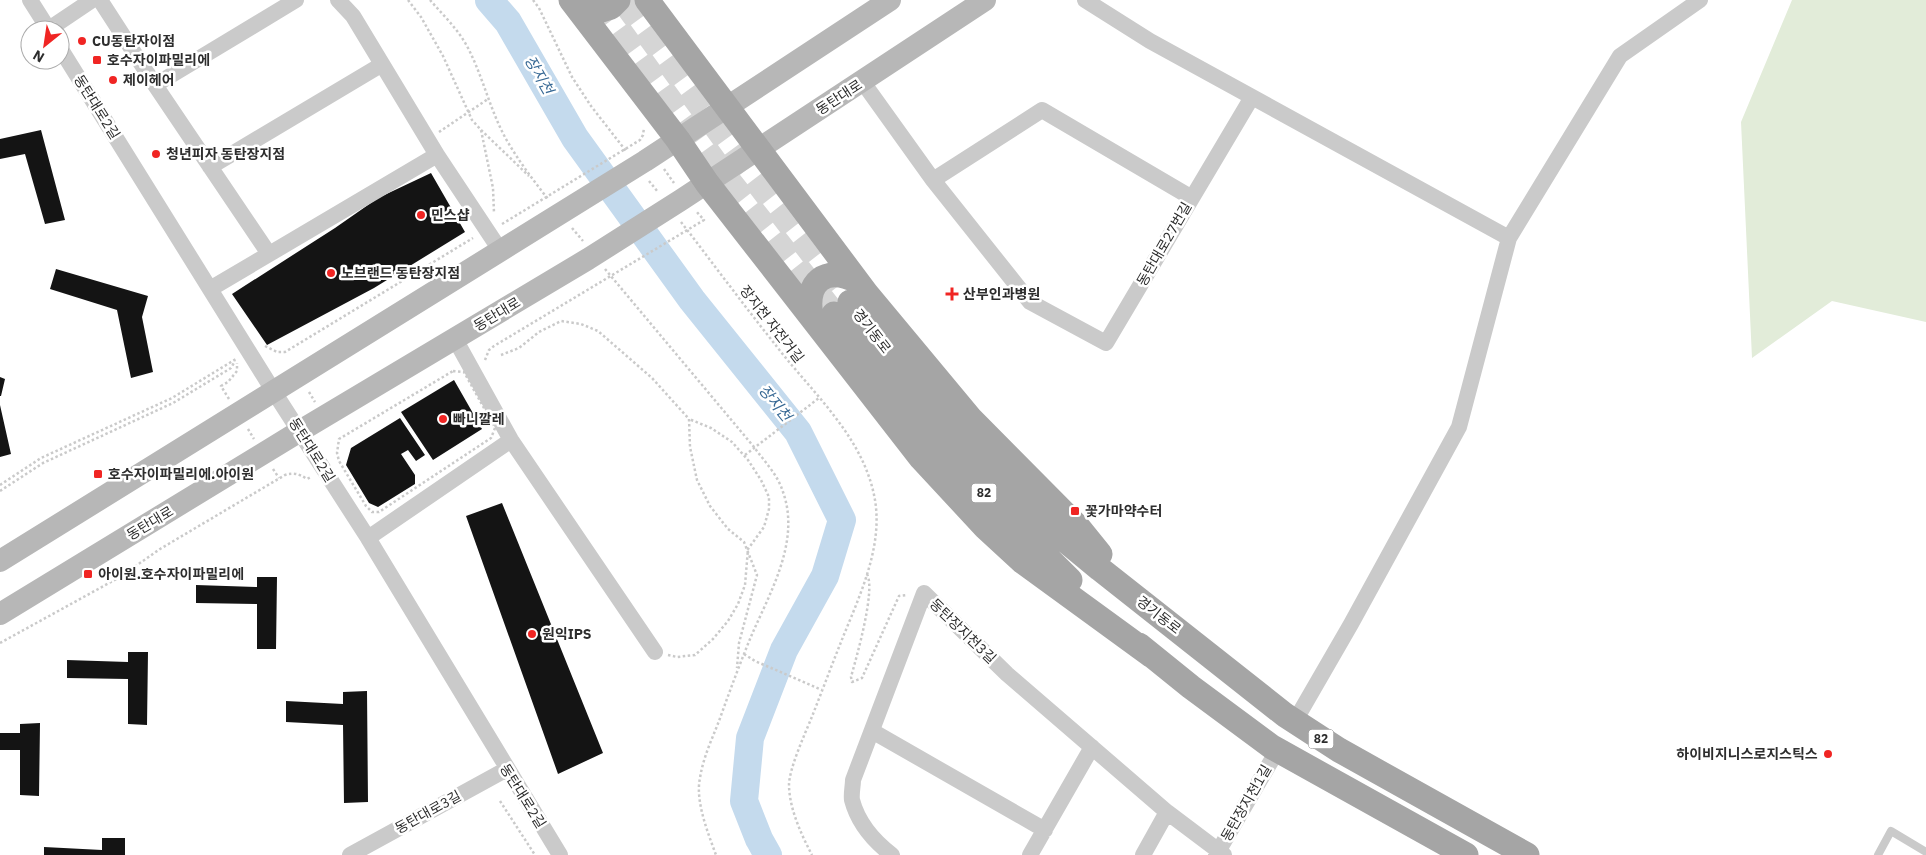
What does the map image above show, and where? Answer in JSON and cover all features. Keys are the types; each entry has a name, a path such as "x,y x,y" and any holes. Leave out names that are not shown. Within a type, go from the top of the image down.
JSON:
{"main road":[{"path":"572,2 595,12 611,7 618,0"},
{"path":"647,0 758,149 838,304"},
{"path":"0,562 500,250 553,211 641,158 678,140 890,0"},
{"name":"동탄대로","path":"0,614 300,431 592,256 681,205 707,183 985,0"},
{"path":"572,2 678,140 707,183 838,304"},
{"name":"경기동로","path":"838,304 970,418 1079,528 1133,595 1295,721 1339,750 1528,855"},
{"name":"82","path":"838,304 855,375 921,458 985,527 1023,562 1152,656 1239,724 1277,750 1466,855"}],"street":[{"path":"30,0 43,20"},
{"path":"63,20 92,0"},
{"path":"100,0 269,254"},
{"path":"155,85 296,0"},
{"path":"338,0 353,16 437,155 500,250"},
{"path":"1086,0 1150,41 1509,238"},
{"path":"1295,721 1351,624 1459,427 1509,238 1620,56 1700,0"},
{"name":"동탄대로2길","path":"70,64 274,392 368,538 560,855"},
{"path":"210,166 381,65"},
{"name":"동탄대로27번길","path":"862,81 933,180 1030,302 1106,343 1192,198 1042,110 933,180"},
{"path":"1192,198 1252,97"},
{"path":"210,289 437,155"},
{"path":"455,339 511,440 655,652"},
{"path":"368,538 511,440"},
{"name":"동탄장지천3길","path":"892,855 878,844 862,822 852,799 853,780 924,593 1007,674 1167,812 1219,854"},
{"path":"872,731 1045,830"},
{"path":"1030,855 1092,748"},
{"name":"동탄장지천1길","path":"1219,854 1277,750"},
{"name":"동탄대로3길","path":"350,855 507,769"},
{"path":"1143,855 1167,812"}],"lane":[{"path":"1878,855 1891,831 1926,852"}],"path":[{"path":"408,0 421,17 444,56 468,112 481,130 532,179"},
{"path":"430,0 454,26 468,48 506,139 553,211 754,447 772,471 783,491 789,520 780,570 737,672 699,779 701,805 716,855"},
{"path":"486,360 489,350 494,346 704,220 681,205 641,158 591,106 572,77 534,0"},
{"path":"441,131 488,99"},
{"path":"481,130 493,188 494,215"},
{"path":"641,158 658,192"},
{"path":"500,224 553,211 641,158"},
{"name":"장지천 자전거길","path":"681,205 774,344 843,426 870,478 878,522 875,544 867,574 799,748 789,782 791,805 804,840 812,855"},
{"path":"262,344 277,352 285,352 474,238"},
{"path":"502,355 519,348 539,332 561,321 581,324 598,331 652,378 689,419 711,428 732,442 744,455 761,480 769,498 769,510 764,527 748,549 745,585 738,604 728,621 713,639 695,655 677,657 655,652"},
{"path":"235,359 237,371 222,386 279,478"},
{"path":"0,485 41,458 172,398 235,359"},
{"path":"0,491 42,464 173,403 231,368 235,359"},
{"path":"300,376 338,439 336,454 338,461 366,506 372,512 379,512 491,438 495,428 464,372 453,372 338,439"},
{"path":"744,455 819,398"},
{"path":"689,419 690,447 697,480 710,506 728,529 744,542 757,575 739,643 737,672"},
{"path":"0,643 120,577 160,549 279,478 292,473 300,474 307,479"},
{"path":"867,574 870,578 868,602 850,678 852,682 862,678 900,596 924,593"},
{"path":"744,654 822,690"},
{"path":"500,801 535,855"}],"green space":[{"path":"1792,0 1926,0 1926,322 1832,301 1752,358 1741,122"}],"building":[{"path":"41,130 65,220 45,224 25,154 0,159 0,139"},
{"path":"431,173 465,232 374,288 267,345 232,294 378,198"},
{"path":"56,269 148,296 142,317 153,372 131,378 117,310 50,289"},
{"path":"0,377 5,379 1,396 0,396"},
{"path":"454,380 482,429 433,460 401,412"},
{"path":"0,405 11,454 0,457"},
{"path":"400,418 425,455 416,461 408,450 401,454 415,475 415,484 378,507 369,503 346,465 351,448"},
{"name":"원익IPS","path":"502,503 603,753 558,774 466,516"},
{"path":"257,577 277,577 276,649 257,649 257,604 196,603 196,585 257,587"},
{"path":"128,652 148,652 147,725 128,724 128,679 67,678 67,660 128,662"},
{"path":"367,691 368,802 344,803 343,725 286,722 286,701 343,704 343,692"},
{"path":"40,723 39,796 20,795 20,750 0,750 0,733 20,733 20,724"},
{"path":"102,838 125,838 125,855 44,855 44,847 102,850"}],"waterway":[{"name":"장지천","path":"489,0 508,22 575,138 692,300 798,432 842,520 825,576 784,650 750,738 744,801 759,839 768,855"}],"tunnel":[{"path":"597,0 725,176 834,314"},
{"path":"623,0 741,161 850,302"}],"place":[{"name":"CU동탄자이점","path":"82,41"},
{"name":"호수자이파밀리에","path":"97,60"},
{"name":"제이헤어","path":"113,80"},
{"name":"청년피자 동탄장지점","path":"156,154"},
{"name":"민스샵","path":"421,215"},
{"name":"노브랜드 동탄장지점","path":"331,273"},
{"name":"산부인과병원","path":"952,294"},
{"name":"빠니깔레","path":"443,419"},
{"name":"호수자이파밀리에.아이원","path":"98,474"},
{"name":"꽃가마약수터","path":"1075,511"},
{"name":"아이원.호수자이파밀리에","path":"88,574"},
{"name":"원익IPS","path":"532,634"},
{"name":"하이비지니스로지스틱스","path":"1828,754"}]}
